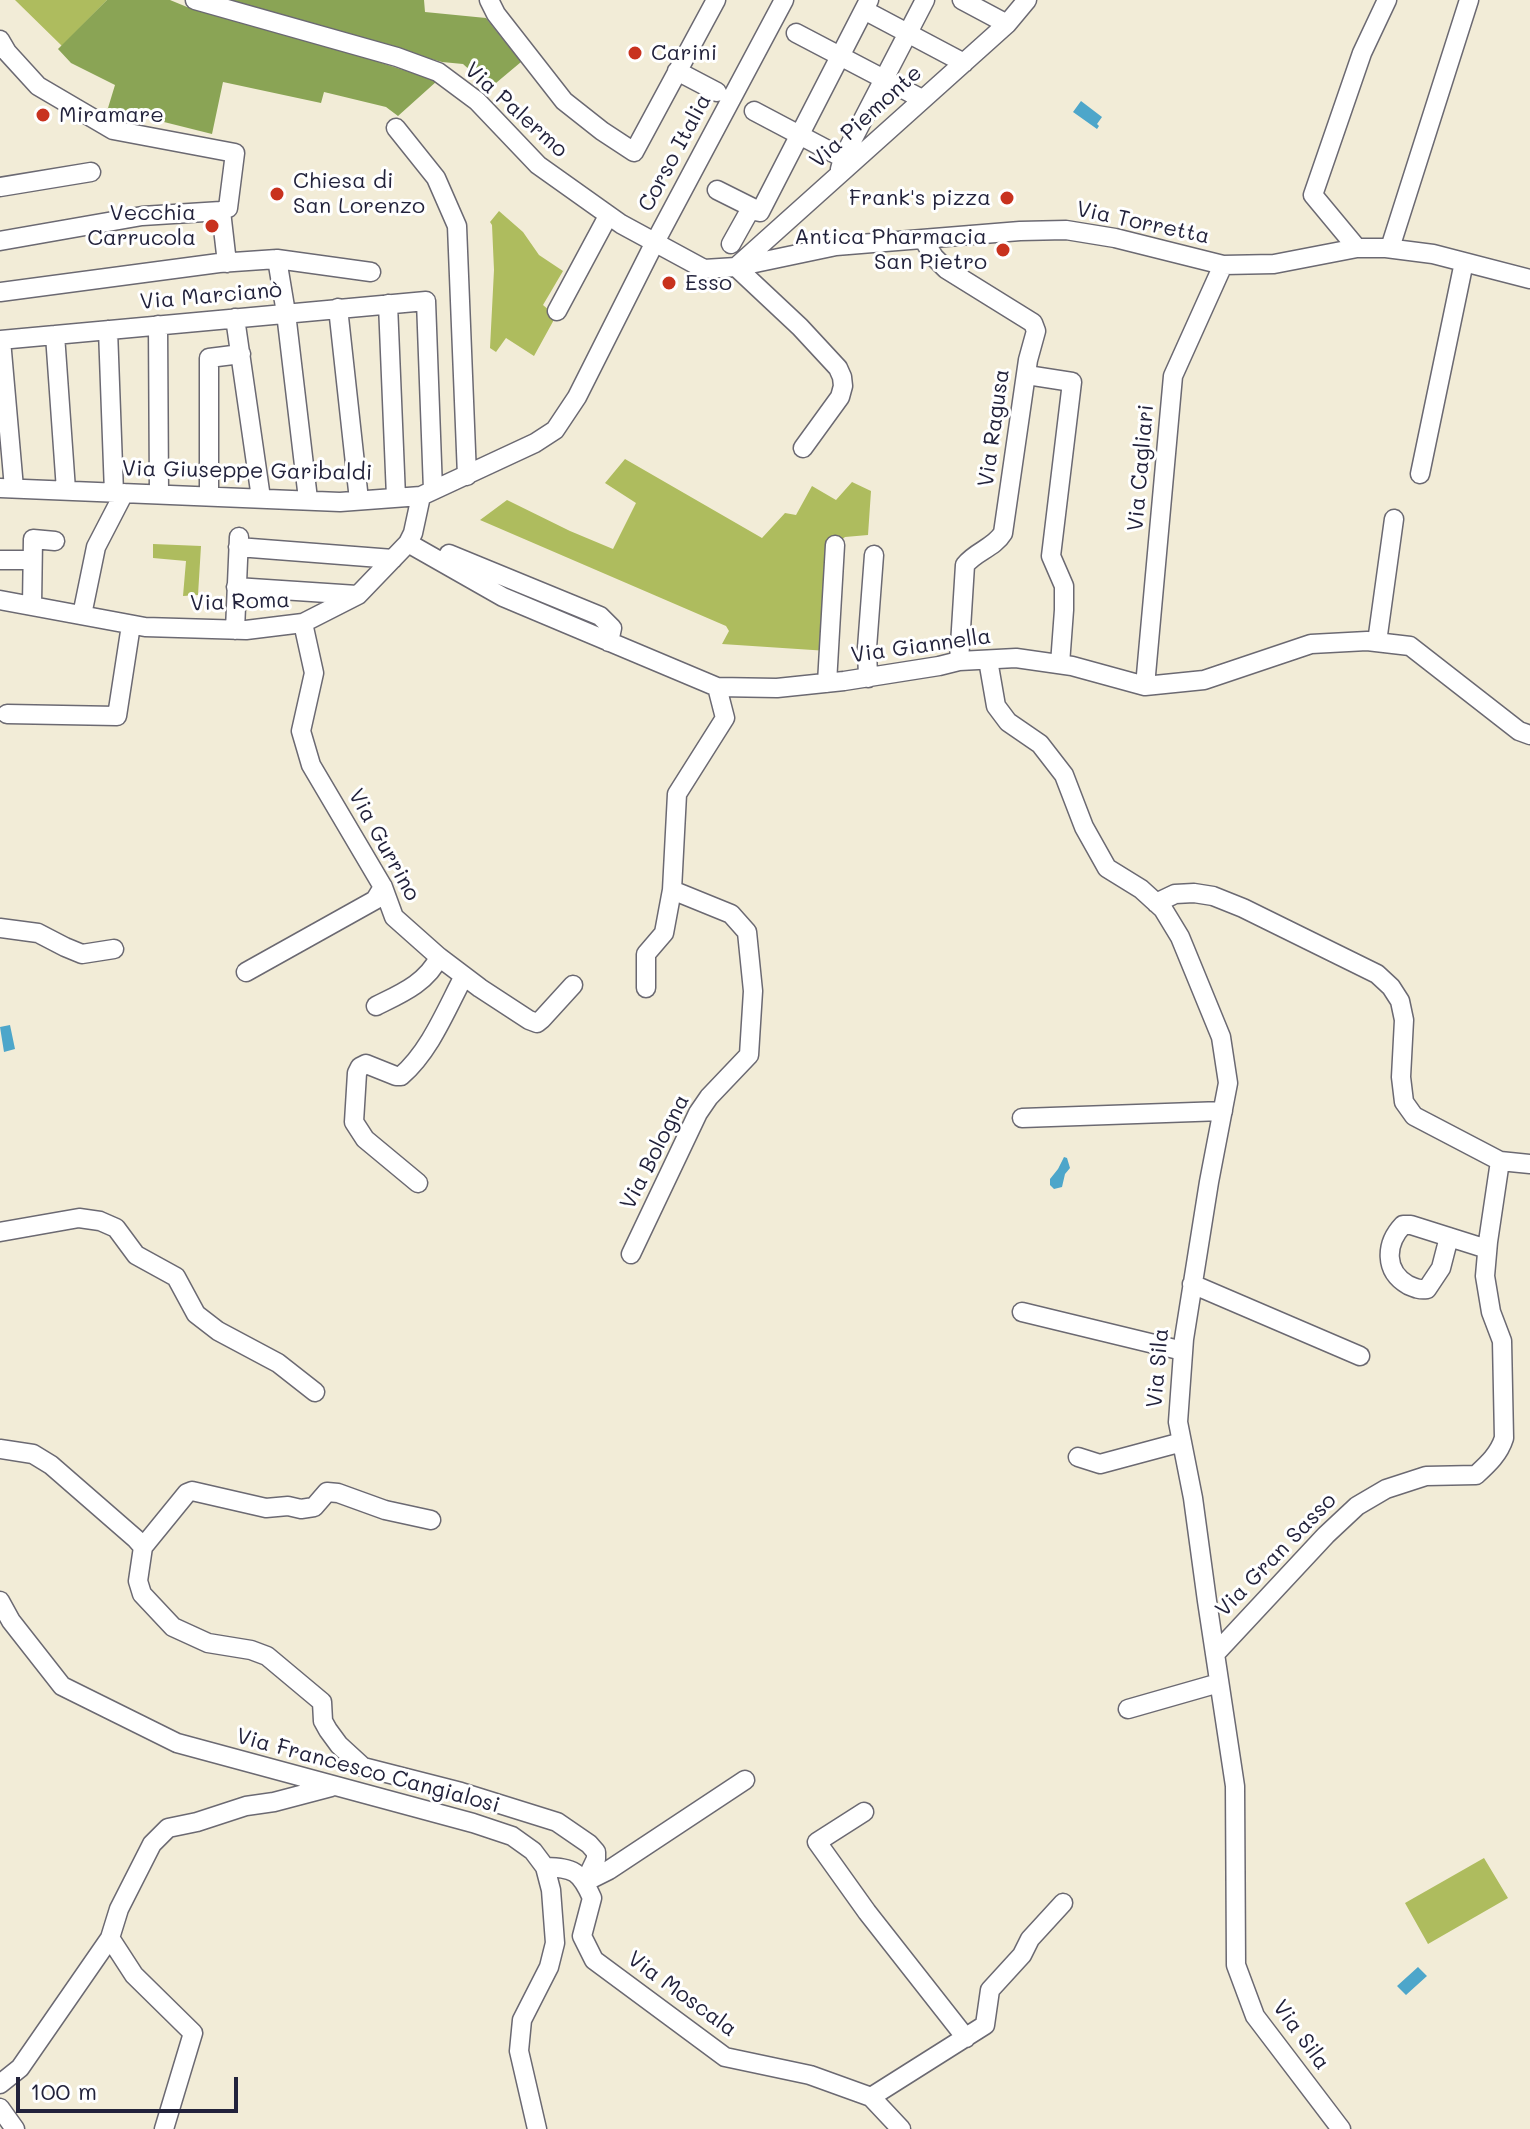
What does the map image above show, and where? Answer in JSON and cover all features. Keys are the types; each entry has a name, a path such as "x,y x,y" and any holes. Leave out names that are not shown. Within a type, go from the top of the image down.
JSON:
{"street":[{"name":"Via Palermo","path":"195,0 397,57 438,72 477,101 538,165 608,216 654,244"},
{"path":"489,0 496,14 564,101 634,152 716,0"},
{"name":"Corso Italia","path":"654,244 784,0"},
{"path":"754,111 801,135 841,165 925,0"},
{"path":"962,0 1007,24"},
{"name":"Via Piemonte","path":"736,267 841,165 964,63 1007,24 1027,0"},
{"path":"1357,248 1313,195 1362,53 1387,0"},
{"path":"1390,248 1469,0"},
{"path":"717,190 760,212 866,5 908,33 964,63"},
{"path":"796,33 922,99"},
{"path":"2,49 38,86 113,130 235,153 225,210 227,263"},
{"path":"677,71 717,92"},
{"path":"396,128 436,178 457,226 467,476"},
{"path":"0,187 91,172"},
{"path":"731,244 744,218 755,209"},
{"path":"0,241 142,216 225,210"},
{"path":"557,311 608,216"},
{"name":"Via Torretta","path":"654,244 704,269 736,267 836,246 1066,230 1115,238 1223,265 1274,264 1357,248 1390,248 1433,254 1530,279"},
{"name":"Via Ragusa","path":"923,239 946,269 1033,323 1036,331 1028,360 1003,533 997,543 971,557 965,565 959,661"},
{"name":"Via Giuseppe Garibaldi","path":"7,488 340,502 427,493 535,443 555,430 577,397 654,244"},
{"path":"277,259 308,499"},
{"path":"0,292 277,259 371,272"},
{"path":"1420,474 1464,262"},
{"name":"Via Cagliari","path":"1145,686 1173,376 1223,265"},
{"path":"736,267 800,327 838,368 842,377 840,397 803,448"},
{"name":"Via Marcianò","path":"1,340 426,301"},
{"name":"Via Roma","path":"0,600 145,627 235,630 303,623 358,595 408,543 427,493 426,301"},
{"path":"388,304 396,497"},
{"path":"338,308 359,500"},
{"path":"235,318 261,498"},
{"path":"158,325 159,494"},
{"path":"82,615 96,547 119,493 108,330"},
{"path":"55,335 66,490"},
{"path":"1,340 7,488"},
{"path":"209,496 209,358 241,354"},
{"path":"1027,375 1072,382 1051,556 1064,586 1060,664"},
{"path":"1377,642 1394,519"},
{"path":"32,606 33,539 55,541"},
{"path":"235,630 239,541 393,559"},
{"name":"Via Giannella","path":"408,543 503,597 717,687 777,688 868,678 959,661 1016,658 1060,664 1145,686 1204,680 1311,644 1377,642 1410,646 1519,731 1530,735"},
{"path":"827,683 835,545"},
{"path":"449,554 600,616 612,628 609,642"},
{"path":"868,678 867,648 874,555"},
{"path":"0,560 32,560"},
{"path":"236,587 358,595"},
{"name":"Via Gurrino","path":"303,623 314,673 301,731 311,765 383,887 394,917 439,957 529,1020 537,1023 573,985"},
{"path":"7,714 117,716 131,625"},
{"name":"Via Sila","path":"988,660 996,706 1008,722 1040,744 1064,775 1084,827 1107,868 1141,889 1163,909 1180,937 1221,1037 1228,1083 1192,1284 1178,1422 1193,1498 1235,1786 1236,1965 1255,2016 1341,2129"},
{"path":"646,988 646,954 664,933 672,890 677,794 725,718 717,687"},
{"path":"246,972 375,900 383,887"},
{"name":"Via Bologna","path":"631,1254 698,1113 749,1055 753,991 747,932 731,914 672,890"},
{"path":"1156,903 1175,894 1213,896 1377,974 1400,1001 1404,1020 1401,1077 1404,1102 1414,1116 1500,1161 1530,1164"},
{"path":"0,928 38,933 82,954 114,949"},
{"path":"376,1006 407,990 432,971 439,957"},
{"path":"418,1183 365,1139 354,1122 357,1073 366,1064 396,1076 408,1070 433,1034 464,976"},
{"path":"1022,1118 1223,1111"},
{"name":"Via Gran Sasso","path":"1215,1654 1357,1506 1386,1489 1426,1476 1476,1475 1501,1448 1504,1438 1502,1341 1491,1312 1485,1276 1500,1161"},
{"path":"0,1232 79,1218 100,1221 116,1228 136,1255 176,1277 196,1314 218,1331 278,1363 315,1392"},
{"path":"1449,1237 1487,1249"},
{"path":"1192,1284 1360,1356"},
{"path":"1022,1312 1183,1351"},
{"path":"1078,1457 1100,1464 1182,1442"},
{"path":"0,1449 33,1454 51,1465 91,1497 143,1547 187,1493 192,1491 266,1508 288,1506 301,1509 314,1507 327,1492 338,1493 385,1510 431,1520"},
{"name":"Via Moscala","path":"143,1547 138,1581 142,1594 173,1627 208,1643 251,1650 267,1656 322,1702 323,1721 328,1730 363,1767 461,1792 557,1822 589,1844 596,1852 596,1859 585,1882 592,1898 582,1936 594,1960 725,2057 810,2075 871,2097 901,2129"},
{"name":"Via Francesco Cangialosi","path":"0,1601 11,1621 62,1686 177,1743 512,1836 533,1851 545,1867"},
{"path":"1128,1709 1219,1683"},
{"path":"537,2129 519,2051 522,2020 549,1967 555,1943 553,1902 545,1867 569,1868 585,1882 609,1870 745,1780"},
{"path":"0,2084 20,2068 110,1938 119,1909 152,1844 168,1828 334,1786"},
{"path":"864,1812 817,1842 867,1912 966,2038"},
{"path":"871,2097 985,2025 990,1990 1063,1903"},
{"path":"110,1938 134,1975 193,2033 164,2129"},
{"path":"0,2108 15,2129"}],"green space":[{"path":"15,0 107,0 62,46"},
{"path":"107,0 170,0 299,36 437,81 398,116 386,107 324,92 321,103 223,82 212,134 108,108 115,85 71,63 58,49"},
{"path":"216,0 424,0 425,12 486,18 521,62 490,88 463,64 442,62"},
{"path":"499,211 523,232 539,255 563,271 543,305 556,316 534,356 506,338 496,352 490,348 494,270 490,222"},
{"path":"625,459 762,538 785,513 796,515 812,486 836,500 852,482 871,491 868,535 845,537 835,545 828,651 722,644 729,631 726,626 480,520 507,500 613,549 636,503 605,483"},
{"path":"153,544 201,546 198,595 183,596 186,561 153,558"},
{"path":"1484,1858 1508,1898 1428,1944 1405,1903"}],"water":[{"path":"1081,101 1102,117 1097,129 1073,112"},
{"path":"10,1025 15,1049 4,1052 0,1027"},
{"path":"1064,1157 1070,1168 1062,1187 1054,1189 1050,1179"},
{"path":"1418,1967 1427,1976 1406,1995 1397,1986"}],"place":[{"name":"Carini","path":"635,53"},
{"name":"Miramare","path":"43,115"},
{"name":"Chiesa di San Lorenzo","path":"277,194"},
{"name":"Frank's pizza","path":"1007,198"},
{"name":"Vecchia Carrucola","path":"212,226"},
{"name":"Antica Pharmacia San Pietro","path":"1003,250"},
{"name":"Esso","path":"669,283"}]}
